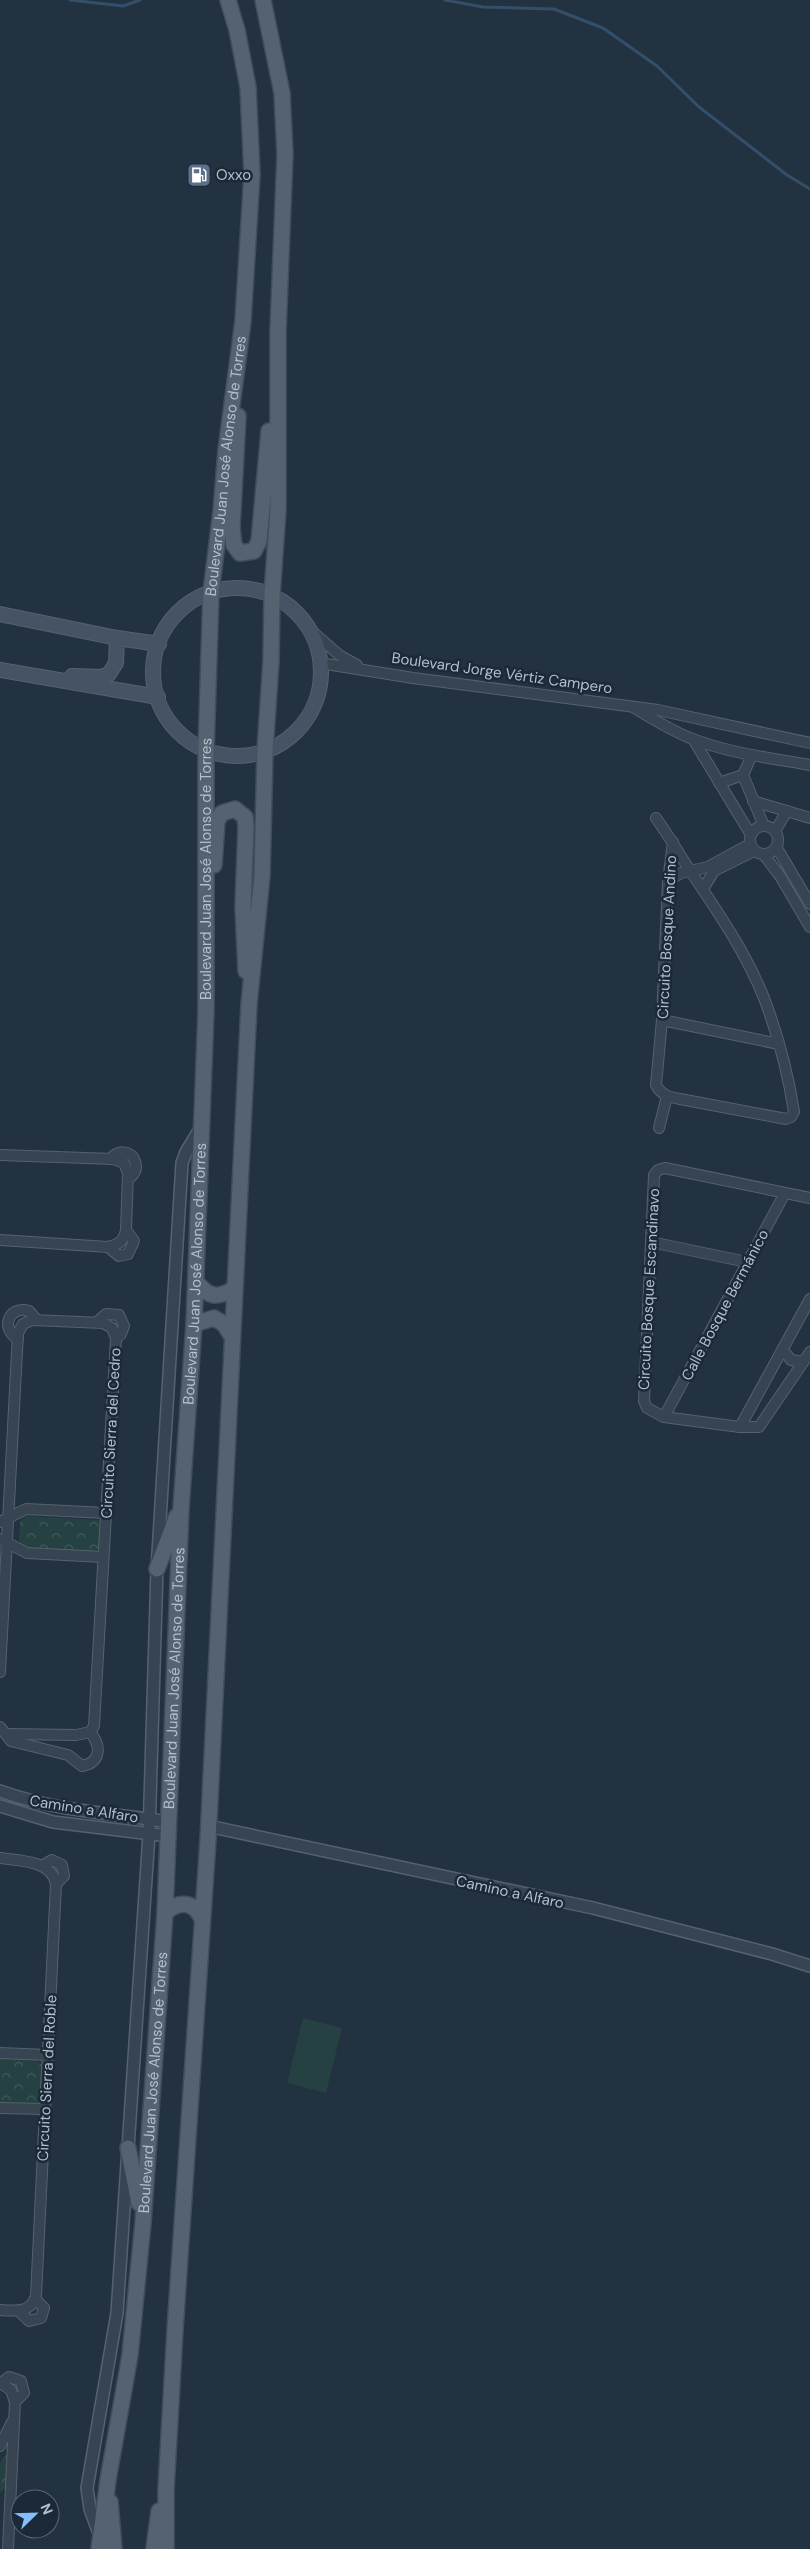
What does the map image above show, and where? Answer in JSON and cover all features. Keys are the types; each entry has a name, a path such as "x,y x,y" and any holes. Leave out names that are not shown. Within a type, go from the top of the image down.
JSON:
{"main road":[{"name":"Boulevard Juan José Alonso de Torres","path":"99,2542 130,2355 143,2223 165,1913 181,1508 194,1324 202,1126 206,1011 206,750 211,592 247,276 252,174 251,113 243,59 228,0"},
{"path":"166,2549 166,2489 208,1826 249,1004 262,876 265,750 278,510 279,369 285,122 277,61 262,0"},
{"path":"236,365 238,449 232,528 234,545 240,553 254,551 258,542 271,406 279,369"},
{"path":"240,588 272,594 296,610 314,633 320,662 317,690 307,715 288,736 265,750 235,758 192,744 178,731 166,715 158,697 154,668 159,644 177,615 194,600 211,592 240,588"},
{"path":"0,614 117,638 159,644"},
{"path":"34,677 101,677 109,674 116,663 117,638"},
{"path":"0,670 158,697"},
{"path":"205,936 217,821 222,813 235,809 245,817 246,827 243,941 249,1004"},
{"path":"196,1282 204,1291 215,1297 234,1290"},
{"path":"194,1324 214,1318 224,1324 231,1335"},
{"path":"157,1569 181,1508"},
{"path":"165,1913 173,1905 184,1903 192,1906 202,1919"},
{"path":"128,2148 143,2223"},
{"path":"108,2480 114,2549"},
{"path":"154,2549 155,2525 166,2489"}],"street":[{"name":"Boulevard Jorge Vértiz Campero","path":"314,633 339,655 367,670"},
{"name":"Boulevard Jorge Vértiz Campero","path":"320,662 413,678 658,710 810,744"},
{"name":"Boulevard Jorge Vértiz Campero","path":"633,707 670,729 693,739 752,755 810,765"},
{"path":"693,739 752,843 764,855 807,914 810,928"},
{"path":"719,783 743,775 752,755"},
{"path":"743,775 764,826 775,831 778,836 776,848 771,854 764,855"},
{"path":"754,800 810,818"},
{"path":"775,831 787,811"},
{"path":"656,818 673,842"},
{"path":"703,889 714,871 752,843 754,830 764,826"},
{"name":"Circuito Bosque Andino","path":"673,842 690,871 708,867 752,843"},
{"name":"Circuito Bosque Andino","path":"667,1096 656,1085 662,1020 668,881 673,842"},
{"path":"776,848 810,904"},
{"path":"659,1128 667,1096 786,1119 791,1117 794,1112 787,1071 779,1044 752,972 703,889 690,871 668,881"},
{"path":"662,1020 779,1044"},
{"path":"99,2542 90,2509 87,2488 115,2330 149,1834 157,1569 182,1163 186,1152 202,1126"},
{"path":"0,1155 110,1159 124,1163 127,1168 128,1180 126,1230 120,1242 108,1247 0,1240"},
{"name":"Circuito Bosque Escandinavo","path":"740,1427 664,1417 647,1408 644,1401 654,1175 658,1170 665,1168 810,1198"},
{"name":"Calle Bosque Bermánico","path":"664,1417 785,1193"},
{"path":"651,1242 747,1262"},
{"path":"740,1427 810,1299"},
{"path":"0,1672 4,1542 10,1517 18,1339 20,1328 23,1324 37,1320 29,1311 23,1309 11,1314 7,1325 8,1331 18,1339"},
{"name":"Circuito Sierra del Cedro","path":"37,1320 97,1322 110,1326 116,1338 94,1726 90,1732"},
{"path":"783,1350 791,1360 803,1362"},
{"path":"740,1427 759,1426 810,1352"},
{"path":"0,1522 26,1509 106,1513"},
{"path":"4,1542 26,1553 103,1557"},
{"path":"3,1730 76,1735 90,1732 97,1740 99,1751 94,1761 82,1766 60,1753 20,1745 12,1741 3,1730"},
{"name":"Camino a Alfaro","path":"0,1791 26,1800 56,1807 149,1819 169,1829"},
{"name":"Camino a Alfaro","path":"0,1806 53,1822 149,1834 169,1829"},
{"name":"Camino a Alfaro","path":"208,1826 593,1908 772,1954 810,1966"},
{"name":"Circuito Sierra del Roble","path":"0,1858 42,1866 52,1873 56,1884 36,2299 44,2308 41,2318 29,2321 19,2311"},
{"path":"0,2053 48,2055"},
{"path":"0,2108 46,2109"},
{"path":"0,2310 19,2311 30,2307 36,2299"},
{"path":"0,2383 12,2390 15,2402 5,2499 8,2549"},
{"path":"0,2446 14,2418"}],"green space":[{"path":"25,1516 98,1520 101,1522 100,1548 91,1552 27,1549 19,1541 20,1522"},
{"path":"303,2018 342,2028 326,2093 287,2083"},
{"path":"0,2059 37,2061 42,2065 40,2103 0,2103"},
{"path":"9,2451 8,2485 0,2493 0,2463"}],"waterway":[{"path":"70,0 123,6 140,0"},
{"path":"445,0 483,7 554,9 603,28 657,66 699,107 787,175 810,189"}],"place":[{"name":"Oxxo","path":"199,175"}]}
